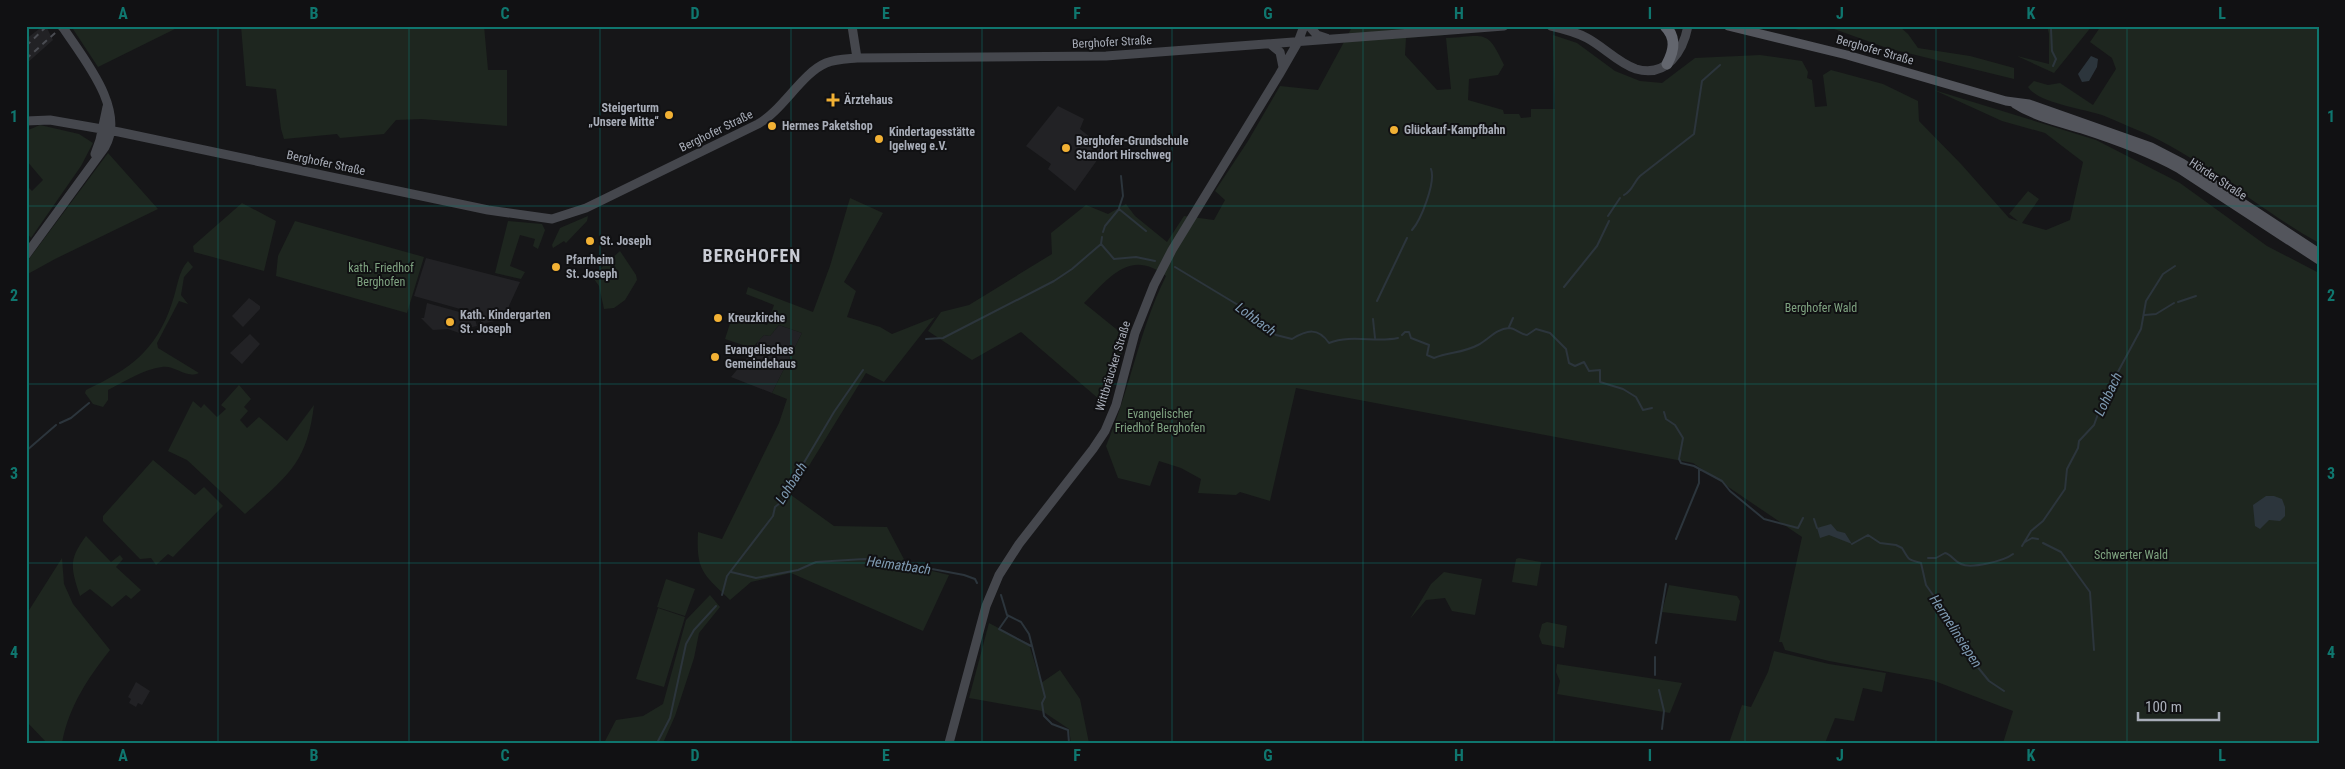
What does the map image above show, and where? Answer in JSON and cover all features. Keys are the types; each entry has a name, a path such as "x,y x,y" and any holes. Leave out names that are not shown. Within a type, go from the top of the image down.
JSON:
{"highway":[{"path":"1665,26 1672,35 1674,44 1672,55 1667,64"}],"main road":[{"path":"62,26 98,83 107,104 106,129 108,142"},
{"path":"852,26 857,58"},
{"name":"Wittbräucker Straße","path":"950,743 986,606 998,576 1012,554 1093,449 1105,430 1116,404 1137,327 1156,280 1176,243 1283,68 1298,42 1304,26"},
{"path":"1309,26 1317,35 1329,39"},
{"name":"Berghofer Straße","path":"26,121 50,120 106,129 488,210 552,219 586,208 758,124 770,117 822,65 833,60 857,58 1095,57 1504,26"},
{"path":"1551,26 1587,38 1636,68 1650,70 1667,64 1680,52 1688,26"},
{"name":"Berghofer Straße","path":"1728,26 1839,53 2014,104 2029,104 2097,130"},
{"path":"1269,44 1280,52 1284,61 1283,68"},
{"path":"90,164 106,129"},
{"name":"Hörder Straße","path":"2097,130 2136,140 2177,160 2319,253"},
{"name":"Hörder Straße","path":"2097,130 2142,149 2178,168 2319,260"},
{"path":"26,255 90,164 108,142 126,133"}],"shaded area":[{"path":"43,26 46,26 53,40 26,64 26,39"},
{"path":"2091,56 2098,59 2097,67 2089,81 2082,82 2078,74"},
{"name":"Berghofer-Grundschule Standort Hirschweg","path":"1058,106 1084,119 1080,129 1105,149 1075,191 1048,169 1051,164 1026,146"},
{"path":"426,258 520,282 503,319 482,324 478,314 414,296"},
{"path":"249,298 260,306 260,309 243,327 232,316"},
{"name":"Kath. Kindergarten St. Joseph","path":"427,303 474,316 477,326 468,328 465,335 448,329 433,330 421,318 424,318"},
{"path":"779,325 802,333 772,393 731,377 756,347 758,341 764,335 770,336"},
{"path":"250,334 260,344 242,364 230,353"},
{"path":"2266,496 2282,499 2285,507 2285,516 2280,521 2269,520 2260,529 2255,526 2253,505"},
{"path":"1831,524 1837,531 1845,533 1852,544 1829,535 1820,538 1817,528"},
{"path":"136,682 150,691 142,705 138,703 136,707 129,703 131,699 128,697"}],"green space":[{"path":"71,26 181,26 98,67"},
{"path":"241,26 484,26 488,70 507,70 507,126 422,119 396,120 384,134 340,138 337,134 284,139 276,89 246,86"},
{"name":"Berghofer Wald","path":"1350,26 1467,26 1446,35 1406,38 1405,55 1437,90 1451,89 1446,38 1483,37 1493,45 1504,65 1498,75 1469,79 1468,100 1503,110 1504,114 1519,114 1521,118 1531,117 1531,109 1555,109 1553,35 1577,43 1615,71 1640,81 1662,83 1695,58 1760,55 1802,61 1808,72 1807,78 1812,80 1815,107 1827,106 1823,75 1831,70 1883,84 1918,101 1919,121 1961,164 2009,218 2018,221 2009,214 2028,191 2039,199 2022,223 2046,230 2070,220 2083,162 2045,133 2002,121 1934,90 2096,140 2180,183 2267,246 2319,273 2319,743 2003,743 2013,711 1932,680 1829,661 1785,650 1782,642 1779,642 1802,537 1693,463 1296,388 1270,501 1240,492 1236,495 1198,493 1201,479 1181,468 1159,461 1150,486 1118,478 1106,446 1122,403 1141,339 1166,276 1153,268 1142,265 1131,266 1121,270 1102,284 1084,303 1126,337 1107,406 1021,332 972,360 928,331 941,312 969,305 1052,254 1051,233 1086,205 1108,214 1126,204 1135,216 1167,242 1184,216 1214,220 1225,200 1215,191 1248,141 1280,86 1318,90 1351,29"},
{"path":"1783,26 1899,26 1908,34 1918,48 1970,56 2014,68 2014,79 1887,48 1834,29 1799,30"},
{"path":"2047,26 2092,26 2054,73 2017,56 2049,64 2049,34"},
{"path":"2101,26 2319,26 2319,243 2179,151 2155,138 2102,115 2062,105 2033,93 2028,87 2034,81 2048,85 2060,83 2093,105 2116,69 2112,58 2090,42"},
{"path":"40,125 79,134 93,143 81,166 31,238 26,232 26,185 32,191 43,180 26,160 26,131"},
{"path":"108,153 158,209 26,275 26,263"},
{"path":"850,198 883,213 844,282 856,291 847,317 880,327 892,334 935,317 884,382 866,373 791,495 834,526 887,527 907,565 949,575 923,631 791,573 751,582 730,600 707,577 700,564 698,555 698,532 722,539 779,423 787,399 772,393 802,333 779,325 770,336 764,335 752,348 725,339 733,314 767,325 774,305 746,294 748,287 813,312 830,266"},
{"path":"242,203 276,221 264,271 194,252 193,246"},
{"path":"588,216 587,221 566,243 564,241 553,248 552,245 560,228"},
{"name":"kath. Friedhof Berghofen","path":"295,221 424,257 407,313 276,276 278,256"},
{"path":"508,221 542,224 545,230 538,249 533,246 535,239 520,235 510,266 525,272 521,279 495,273"},
{"path":"620,251 636,275 637,280 625,300 614,308 604,309 599,286 592,276"},
{"path":"188,261 193,267 184,277 181,295 188,304 179,301 157,343 158,348 199,373 189,374 167,367 148,370 108,390 108,400 103,407 93,404 85,393 86,390 116,374 140,357 158,334 166,320 182,270"},
{"path":"239,385 251,399 244,407 248,411 240,420 247,428 259,417 287,441 314,405 306,442 293,467 273,489 245,514 187,460 168,451 193,401 201,408 204,404 217,417 226,409 221,405"},
{"path":"153,460 195,495 204,487 223,506 173,557 168,554 156,565 151,558 140,559 103,521 103,516"},
{"path":"86,536 111,562 120,555 123,559 116,567 141,590 131,599 126,595 112,607 90,589 80,596 73,564 76,552"},
{"path":"62,558 64,584 73,604 110,650 80,693 69,717 62,743 47,743 26,721 26,615"},
{"path":"1516,559 1541,562 1537,586 1512,582"},
{"path":"1444,572 1482,579 1475,615 1452,611 1445,598 1426,600 1410,619 1431,584"},
{"path":"666,579 695,589 685,616 657,607"},
{"path":"1669,585 1737,596 1740,601 1736,621 1662,612"},
{"path":"710,595 720,607 699,633 694,658 675,716 663,743 604,743 616,720 643,716 663,704 686,620"},
{"path":"658,608 685,617 664,687 636,679"},
{"path":"1547,622 1567,626 1564,648 1542,644 1539,636 1542,624"},
{"path":"989,623 1029,644 1041,683 1060,670 1080,699 1089,743 1071,743 1069,729 1042,711 969,698"},
{"path":"1774,651 1829,664 1886,673 1882,692 1863,688 1854,721 1835,718 1825,743 1729,743 1742,705 1751,707 1768,672"},
{"path":"1557,664 1682,683 1670,713 1557,694 1560,681 1556,672"}],"waterway":[{"path":"2051,29 2052,51 2056,59 2053,66"},
{"path":"1624,195 1640,176 1694,134 1702,81 1720,65"},
{"path":"1412,230 1427,201 1430,191 1431,169"},
{"path":"1119,208 1123,196 1121,176"},
{"path":"1608,216 1620,198"},
{"path":"1103,232 1105,226 1119,209 1146,231"},
{"path":"1564,287 1597,246 1609,221"},
{"name":"Lohbach","path":"1101,244 1102,237"},
{"path":"1377,301 1407,238"},
{"name":"Lohbach","path":"926,339 943,338 1054,281 1072,269 1101,244 1114,259 1136,257 1155,261"},
{"name":"Lohbach","path":"2022,546 2031,531 2043,521 2065,489 2067,469 2078,448 2079,441 2094,425 2098,414 2106,404 2113,381 2141,329 2146,301 2163,274 2175,266"},
{"name":"Lohbach","path":"1175,267 1248,311 1276,335 1292,339 1307,332 1316,332 1321,334 1329,343 1346,339 1381,340 1398,338"},
{"path":"2178,302 2196,296"},
{"path":"2145,315 2156,314 2174,303"},
{"path":"1509,327 1513,318"},
{"path":"1373,319 1375,338"},
{"name":"Lohbach","path":"1402,335 1405,332 1409,332 1411,338 1429,345 1427,355 1434,358 1472,348 1496,332 1504,329 1511,328 1527,335 1536,329 1550,333 1566,349 1569,363 1575,366 1584,362 1589,371 1600,370 1600,382 1623,389 1636,397 1643,410 1652,408"},
{"name":"Lohbach","path":"722,595 727,576 773,516 775,507 780,503 834,412 863,370"},
{"path":"60,423 71,418 89,403"},
{"name":"Lohbach","path":"1664,412 1666,419 1675,425 1683,438 1679,459 1681,463 1694,466 1722,481 1730,491 1764,519 1798,528 1803,518"},
{"path":"26,451 56,425"},
{"path":"1676,539 1699,483 1699,469"},
{"name":"Lohbach","path":"1814,519 1817,528"},
{"name":"Hermelinsiepen","path":"1852,544 1868,535 1880,543 1896,545 1902,548 1909,559 1921,563 1926,585 1940,605 1946,618 1966,641 1976,665 1989,681 2004,691"},
{"name":"Lohbach","path":"2025,542 2032,538 2038,539"},
{"path":"2043,543 2061,552 2090,592 2094,650"},
{"name":"Lohbach","path":"1928,558 1936,558 1945,553 1961,564 1972,566 1995,562 2013,554"},
{"name":"Heimatbach","path":"731,572 756,578 798,570 816,562 864,559 884,560 964,575 975,579 977,583"},
{"path":"1656,643 1666,584"},
{"name":"Heimatbach","path":"1001,595 1007,615 1021,622 1029,634 1045,697 1042,703 1044,716 1052,724 1068,730 1069,743"},
{"name":"Lohbach","path":"657,743 670,718 686,644 694,630 716,606"},
{"path":"1008,616 999,629 1031,646"},
{"path":"1655,657 1655,675"},
{"path":"1659,690 1664,711 1662,729"}],"railway":[{"path":"26,46 47,26"},
{"path":"26,59 63,26"}],"place":[{"name":"Ärztehaus","path":"833,100"},
{"name":"Steigerturm „Unsere Mitte“","path":"669,115"},
{"name":"Hermes Paketshop","path":"772,126"},
{"name":"Glückauf-Kampfbahn","path":"1394,130"},
{"name":"Kindertagesstätte Igelweg e.V.","path":"879,139"},
{"name":"Berghofer-Grundschule Standort Hirschweg","path":"1066,148"},
{"name":"St. Joseph","path":"590,241"},
{"name":"Pfarrheim St. Joseph","path":"556,267"},
{"name":"Kreuzkirche","path":"718,318"},
{"name":"Kath. Kindergarten St. Joseph","path":"450,322"},
{"name":"Evangelisches Gemeindehaus","path":"715,357"}],"district":[{"name":"BERGHOFEN","path":"752,256"}],"park label":[{"name":"Evangelischer Friedhof Berghofen","path":"1160,421"},
{"name":"Schwerter Wald","path":"2131,555"}]}
